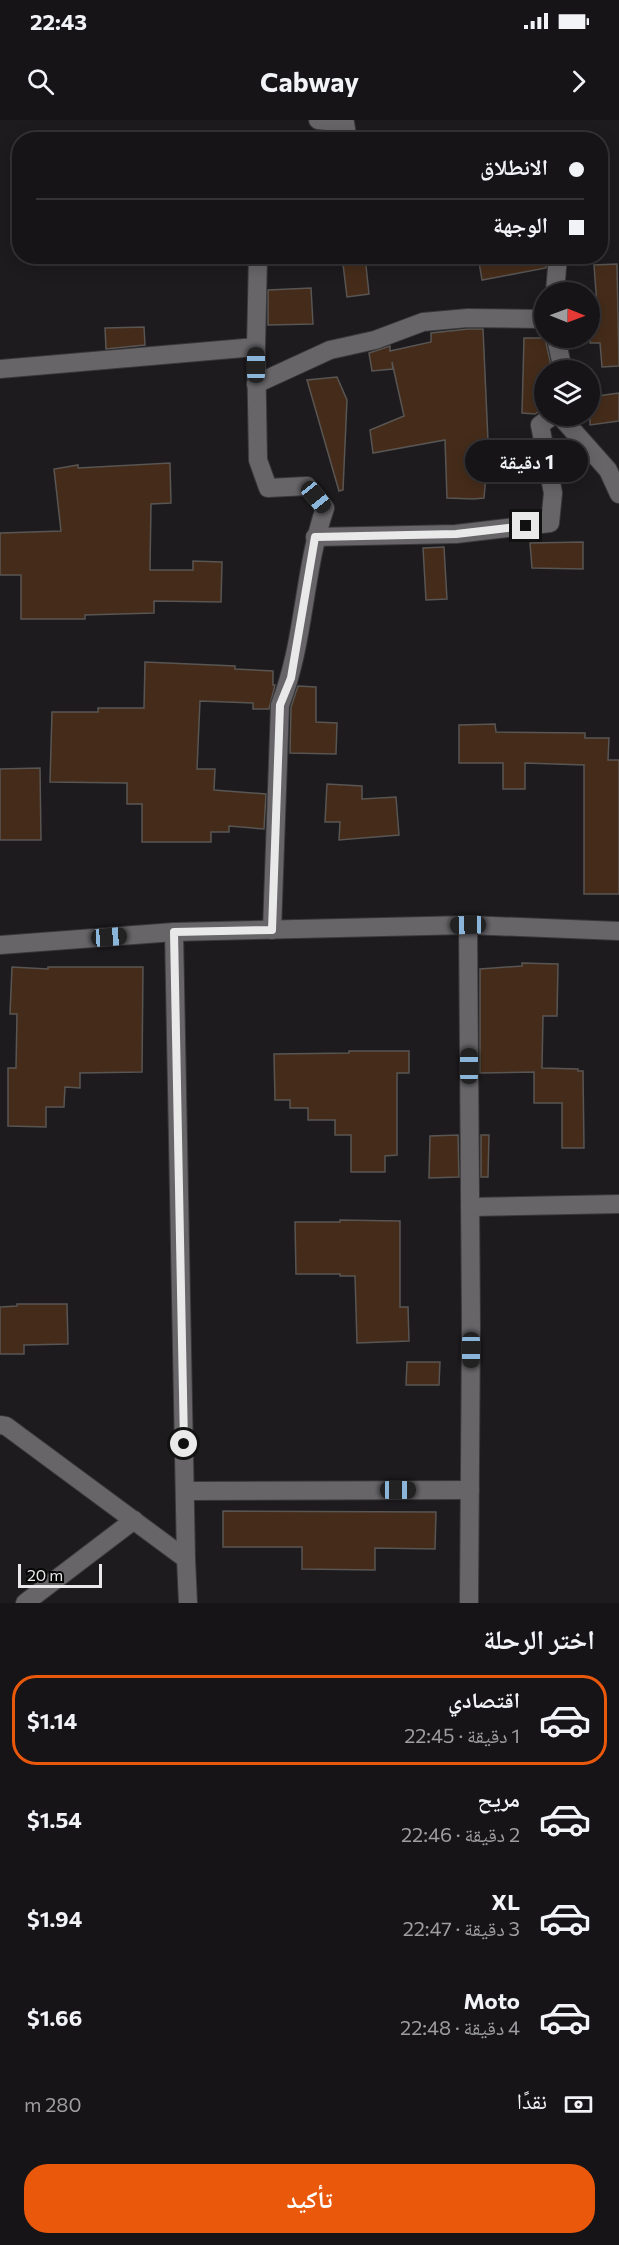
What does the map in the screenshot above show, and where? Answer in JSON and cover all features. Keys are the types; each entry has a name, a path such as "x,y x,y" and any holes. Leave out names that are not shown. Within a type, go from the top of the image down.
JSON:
{"street":[{"path":"318,120 345,123 346,132"},
{"path":"258,264 256,384 258,460 268,488 307,486 325,508 315,537 291,678 280,705 272,930"},
{"path":"556,282 557,264"},
{"path":"256,384 330,350 375,340 423,322 468,318 534,319"},
{"path":"0,369 256,347"},
{"path":"315,537 456,534 550,523 553,493 540,426"},
{"path":"569,426 608,470 619,494"},
{"path":"468,925 470,1207 468,1603"},
{"path":"0,945 174,932 468,925 619,931"},
{"path":"174,932 188,1603"},
{"path":"470,1207 619,1204"},
{"path":"0,1425 6,1426 186,1559"},
{"path":"185,1491 470,1490"},
{"path":"25,1603 134,1520"}],"building":[{"path":"343,264 366,264 369,294 347,297"},
{"path":"479,264 546,264 546,268 482,280"},
{"path":"617,264 619,366 602,367 600,282 595,282 594,265"},
{"path":"311,288 313,324 268,325 268,290"},
{"path":"144,327 145,345 106,349 105,328"},
{"path":"483,329 489,463 487,463 484,498 447,498 445,440 373,453 370,430 404,416 392,362 393,369 372,371 369,353 390,346 390,351 431,342 431,333"},
{"path":"524,338 534,338 534,348 547,348 550,360 534,360 534,414 522,413"},
{"path":"337,377 347,400 343,490 339,491 307,380"},
{"path":"619,393 619,421 600,424 600,396"},
{"path":"170,463 171,503 151,504 150,570 193,570 193,561 222,562 221,602 154,601 154,613 85,615 85,619 21,619 21,575 0,575 0,533 61,531 54,469 78,465 78,468"},
{"path":"583,542 583,569 532,568 530,543"},
{"path":"444,547 447,599 426,600 423,548"},
{"path":"145,662 235,666 235,669 273,671 273,685 275,685 269,709 253,709 253,703 200,701 197,769 215,769 214,790 266,794 264,829 229,826 229,832 211,832 211,842 142,842 142,804 127,804 127,783 50,782 52,712 98,712 98,708 144,708"},
{"path":"298,686 316,687 316,722 337,723 336,754 290,753 291,707"},
{"path":"495,724 496,732 585,733 585,738 609,738 608,760 619,760 619,894 584,894 584,765 525,763 525,789 503,789 503,763 459,763 459,725"},
{"path":"40,768 41,840 0,840 0,769"},
{"path":"327,784 362,786 362,799 396,797 399,835 339,840 340,822 325,822"},
{"path":"522,963 558,964 557,1016 543,1016 542,1068 583,1071 584,1148 562,1148 562,1103 534,1103 534,1072 480,1073 480,969 522,966"},
{"path":"12,967 48,969 48,967 143,967 142,1072 80,1073 80,1088 65,1087 64,1107 46,1107 46,1127 8,1126 8,1068 16,1068 17,1014 10,1014"},
{"path":"349,1051 409,1051 409,1073 397,1073 397,1155 385,1156 385,1172 351,1172 351,1135 335,1135 335,1120 308,1120 308,1108 290,1108 290,1100 275,1100 274,1054 349,1053"},
{"path":"458,1135 459,1177 429,1178 430,1136"},
{"path":"481,1135 489,1135 488,1177 481,1177"},
{"path":"340,1220 400,1221 400,1307 408,1307 409,1341 357,1343 355,1276 296,1274 295,1222 340,1222"},
{"path":"17,1304 67,1304 68,1344 24,1345 24,1354 0,1354 0,1307 17,1306"},
{"path":"407,1362 440,1362 439,1385 406,1385"},
{"path":"223,1511 436,1512 435,1549 375,1548 375,1570 302,1569 302,1547 223,1547"}],"route":[{"path":"184,1444 174,932 272,930 280,705 291,678 315,537 456,534 526,526"}]}
